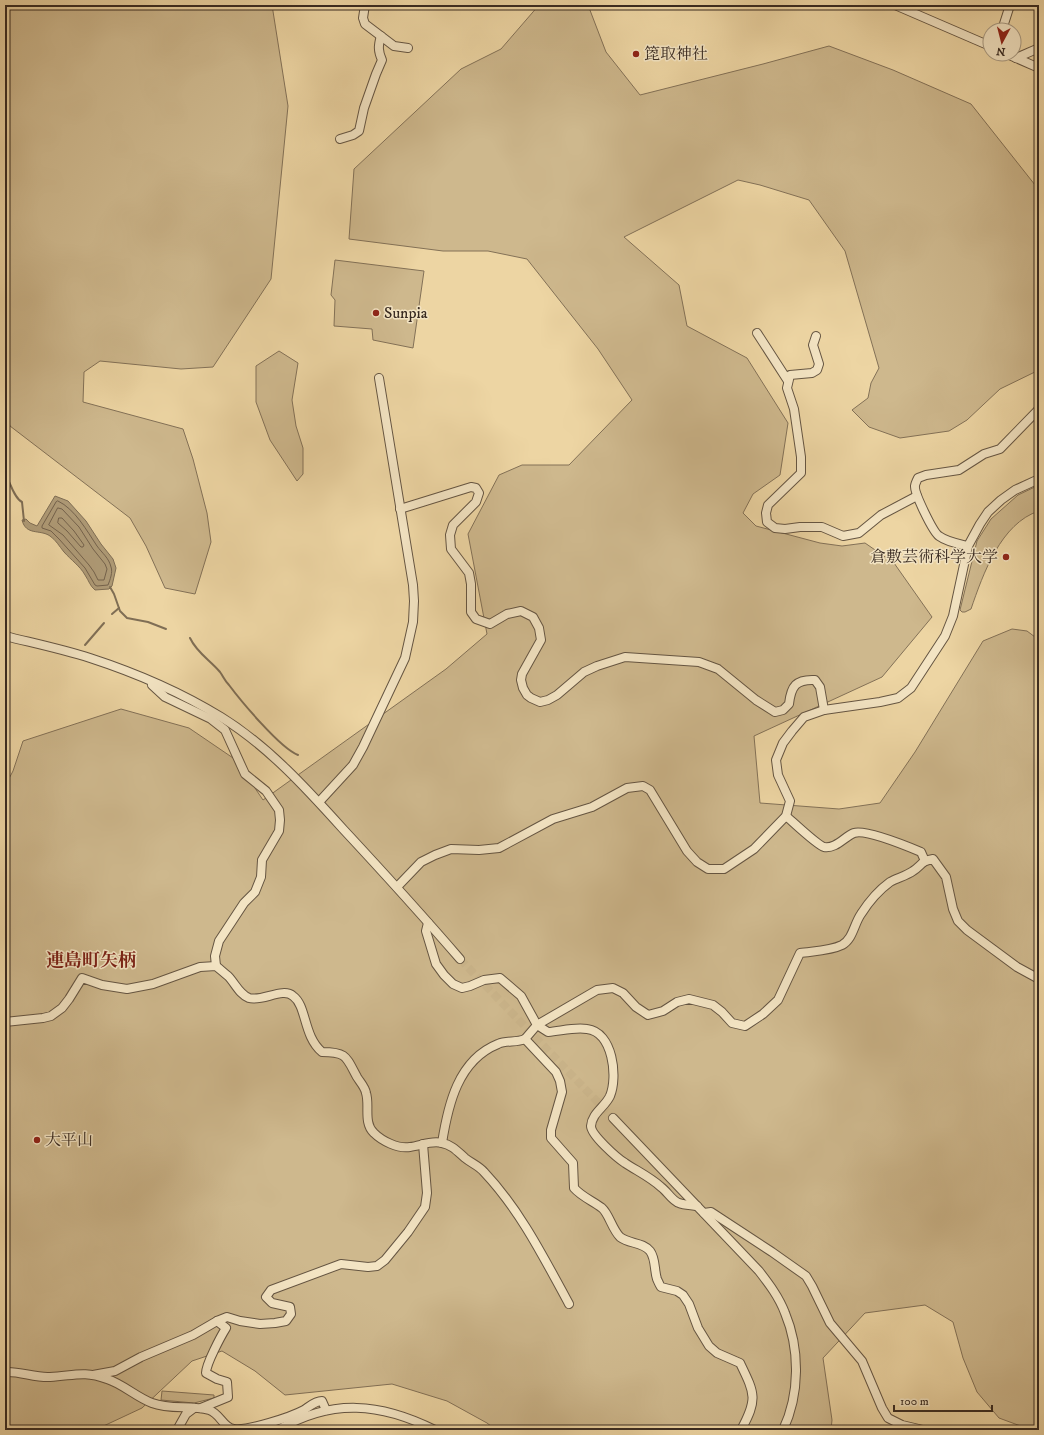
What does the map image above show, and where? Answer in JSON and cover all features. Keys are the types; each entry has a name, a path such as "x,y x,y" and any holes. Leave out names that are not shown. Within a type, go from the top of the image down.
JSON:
{"street":[{"path":"365,5 363,18 365,24 394,46 408,48"},
{"path":"895,5 982,43"},
{"path":"1005,22 1010,5"},
{"path":"340,139 354,135 358,131 376,74 382,60 378,47 381,36"},
{"path":"1022,55 1039,48"},
{"path":"1022,61 1039,68"},
{"path":"757,333 788,381"},
{"path":"816,336 813,345 819,364 817,370 812,373 790,375 787,388 794,409 801,473 768,505 766,513 767,522 775,528 822,528 843,536 859,533 881,515 917,496"},
{"path":"319,802 353,765 363,747 405,658 413,622 413,585 379,378"},
{"path":"968,546 938,536 917,496 915,487 918,478 926,475 959,470 984,454 1000,448 1039,409"},
{"path":"397,887 421,862 435,855 451,849 479,850 499,848 553,819 592,807 627,788 643,786 650,790 686,851 697,862 708,869 724,869 754,849 786,816 790,801 778,775 776,760 783,743 804,717 824,710 898,698 911,688 945,636 953,616 968,546 988,512 1015,490 1039,479"},
{"path":"400,508 471,488 476,488 479,494 476,502 453,525 450,536 451,549 468,573 471,584 471,612 476,619 490,624 507,614 521,611 533,617 539,628 540,640 522,674 523,688 527,695 531,698 540,702 548,700 557,695 584,672 625,657 699,662 718,669 756,700 774,712 783,710 789,704 790,694 794,686 806,680 815,680 820,687 824,710"},
{"path":"5,636 88,658 147,680 204,708 234,726 289,773 319,802 397,887 460,959"},
{"path":"147,680 165,697 211,719 225,730 244,774 266,791 279,810 279,831 262,860 261,877 255,892 244,903 219,941 215,956 216,966 247,998 254,999 286,993 292,995 298,1001 310,1037 316,1047 322,1052 336,1052 347,1057 366,1093 368,1120 370,1129 374,1134 393,1145 408,1148 423,1144 442,1143 454,1148 482,1170 496,1186 538,1246 570,1304"},
{"path":"786,816 822,846 830,847 855,833 864,833 907,845 922,852 925,861"},
{"path":"442,1143 446,1118 453,1095 461,1078 468,1066 481,1054 497,1044 504,1042 518,1042 525,1039 537,1025 597,990 613,988 623,993 636,1007 648,1014 663,1011 677,1002 688,999 713,1005 732,1023 744,1026 763,1014 778,1000 800,953 832,949 844,944 852,936 854,926 861,913 876,896 890,882 913,871 925,861 933,859 946,877 952,909 958,921 966,930 1016,967 1039,979"},
{"path":"428,922 426,931 436,964 453,984 462,988 484,980 500,978 508,983 521,996 537,1025 548,1032 588,1028 600,1035 608,1046 612,1060 613,1078 609,1097 592,1118 591,1128 597,1138 624,1163 644,1174 661,1186 678,1203 697,1206"},
{"path":"5,1022 51,1016 62,1008 82,978 102,985 127,989 153,984 200,967 216,966"},
{"path":"525,1039 556,1072 560,1081 562,1092 551,1130 551,1138 573,1163 574,1188 580,1195 603,1209 612,1227 619,1236 627,1241 648,1248 651,1252 656,1278 661,1287 677,1291 683,1295 689,1304 698,1328 709,1346 717,1353 740,1363 751,1387 753,1398 750,1413 741,1430"},
{"path":"613,1118 759,1271 774,1290 785,1312 793,1338 796,1357 793,1398 783,1430"},
{"path":"5,1372 49,1377 115,1371 141,1357 193,1335 227,1317 240,1321 260,1324 275,1324 286,1321 291,1314 290,1307 272,1303 266,1297 271,1290 341,1264 368,1267 377,1266 385,1260 408,1232 425,1207 427,1193 423,1144"},
{"path":"704,1213 711,1212 806,1276 830,1323 862,1361 882,1408 888,1418 902,1425 923,1430"},
{"path":"177,1430 186,1414 197,1408 228,1397 227,1382 217,1380 206,1373 206,1368 226,1328 217,1321"},
{"path":"93,1374 117,1383 152,1404 213,1411 229,1429 237,1430 275,1422 303,1410 318,1401 322,1401 326,1410"},
{"path":"278,1430 307,1416 326,1410 359,1408 382,1410 398,1414 434,1430"}],"shaded area":[{"path":"5,5 272,5 288,106 271,279 213,367 181,369 100,361 84,372 83,402 183,429 193,459 207,513 211,542 195,594 165,588 146,546 130,518 10,426 5,410"},
{"path":"539,5 588,5 606,52 640,95 829,46 893,70 971,104 1039,190 1039,370 1000,389 967,420 949,431 900,438 869,427 852,410 868,398 871,383 879,368 845,251 809,200 738,180 624,237 679,285 687,326 747,358 788,423 780,475 753,494 743,513 756,526 820,543 842,546 865,543 894,563 932,617 882,677 754,736 760,803 839,809 880,803 915,752 983,641 1012,629 1027,631 1039,640 1039,1424 1026,1428 999,1418 977,1392 963,1358 953,1322 925,1305 865,1313 823,1358 832,1420 831,1430 496,1430 487,1423 447,1401 392,1384 285,1395 255,1371 222,1351 192,1361 142,1408 95,1430 5,1430 5,786 13,771 23,741 121,709 189,728 236,760 263,800 446,669 487,634 468,534 499,475 522,465 569,465 632,400 598,349 527,259 488,251 443,251 349,239 354,169 461,69 501,49"},
{"name":"Sunpia","path":"335,260 424,271 413,348 373,340 372,329 334,326 335,300 331,295"},
{"path":"279,351 298,363 292,400 296,426 303,448 303,474 297,481 270,440 256,402 256,366"},
{"path":"1039,485 1039,511 1026,517 1014,526 1004,538 995,551 981,581 971,609 962,612 960,610 977,541 991,519 1018,495"},
{"path":"162,1391 214,1395 214,1398 194,1403 161,1400"}],"water":[{"path":"55,496 68,501 86,521 113,559 116,568 112,586 109,589 95,590 81,569 64,552 56,541 46,534 30,530 24,525 22,520 26,519 30,523 37,526"}],"waterway":[{"path":"5,473 14,493 22,502 24,521"},
{"path":"110,587 120,611 127,618 148,622 166,629"},
{"path":"112,614 119,608"},
{"path":"85,645 104,623"},
{"path":"190,638 196,648 220,672 226,682 271,734 290,751 298,755"}],"tunnel":[{"path":"460,959 613,1118"}],"place":[{"name":"箆取神社","path":"636,54"},
{"name":"Sunpia","path":"376,313"},
{"name":"倉敷芸術科学大学","path":"1006,557"},
{"name":"大平山","path":"37,1140"}],"district":[{"name":"連島町矢柄","path":"91,961"}]}
